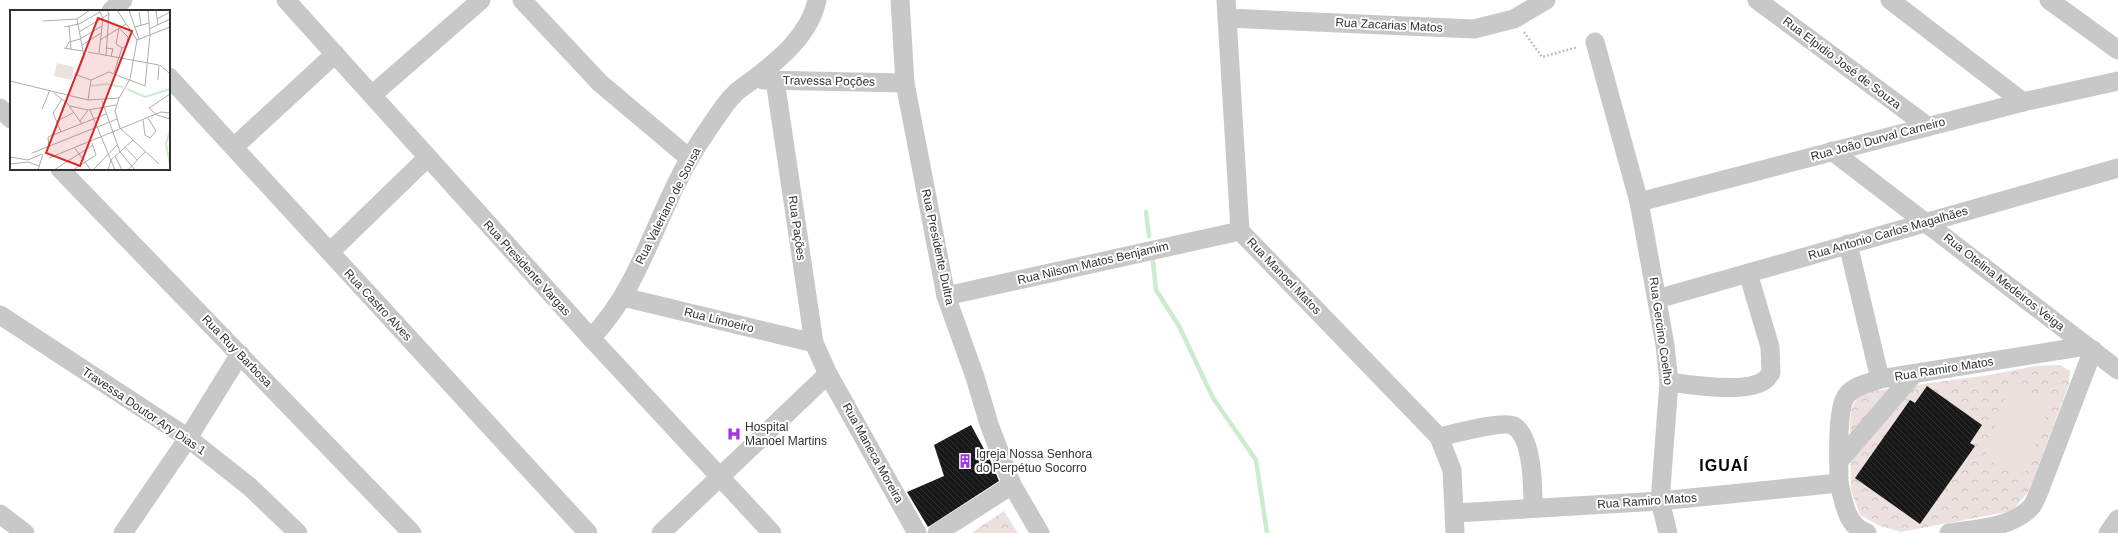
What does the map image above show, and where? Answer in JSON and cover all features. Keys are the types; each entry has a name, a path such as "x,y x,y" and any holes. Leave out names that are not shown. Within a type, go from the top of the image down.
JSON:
{"street":[{"path":"99,0 109,10"},
{"path":"111,10 123,0"},
{"name":"Rua Presidente Vargas","path":"286,0 590,338 772,533"},
{"path":"372,95 481,0"},
{"path":"522,0 600,83 689,158"},
{"name":"Rua Valeriano de Sousa","path":"590,338 605,323 623,297 689,158 738,89 753,80 791,47 804,31 815,8 817,0"},
{"name":"Rua Presidente Dultra","path":"900,0 905,82 946,296 975,377 989,424 1012,485 1040,533"},
{"name":"Rua Zacarias Matos","path":"1226,9 1474,29 1514,19 1546,0"},
{"name":"Rua Elpidio José de Souza","path":"1757,0 1927,126"},
{"path":"1890,0 2023,102"},
{"path":"2049,0 2118,50"},
{"name":"Rua Manoel Matos","path":"1226,9 1240,230 1439,437"},
{"name":"Rua Gercino Coelho","path":"1595,42 1639,202 1658,299 1670,382 1660,501 1668,533"},
{"path":"234,147 335,54"},
{"name":"Rua Castro Alves","path":"170,78 588,533"},
{"name":"Travessa Poções","path":"753,80 905,82"},
{"name":"Rua Pações","path":"775,80 814,343 828,374"},
{"name":"Rua João Durval Carneiro","path":"1639,202 1927,126 2023,102 2118,81"},
{"path":"0,108 10,118"},
{"name":"Rua Otelina Medeiros Veiga","path":"1832,151 2118,370"},
{"path":"330,252 428,157"},
{"name":"Rua Antonio Carlos Magalhães","path":"1658,299 2118,168"},
{"name":"Rua Ruy Barbosa","path":"61,170 412,533"},
{"name":"Rua Nilsom Matos Benjamim","path":"946,296 1240,230"},
{"path":"1848,244 1880,380"},
{"path":"1670,382 1693,385 1743,387 1761,382 1771,373 1770,348 1748,273"},
{"name":"Rua Limoeiro","path":"623,297 814,343"},
{"name":"Travessa Doutor Ary Dias 1","path":"0,315 188,438 250,487 298,533"},
{"path":"1949,533 1996,525 2016,519 2032,506 2040,489 2089,348"},
{"name":"Rua Ramiro Matos","path":"1867,533 1862,531 1848,518 1839,483 1841,412 1846,395 1857,387 1880,380 2089,348"},
{"path":"123,533 188,438 240,354"},
{"path":"661,533 828,374"},
{"name":"Rua Maneca Moreira","path":"828,374 917,533"},
{"path":"1839,462 1914,374"},
{"path":"1455,533 1456,513 1452,470 1439,437 1497,425 1514,426 1522,433 1528,449 1533,508"},
{"name":"Rua Ramiro Matos","path":"1456,513 1660,501 1839,483"},
{"path":"937,533 1012,485"},
{"path":"0,514 25,533"},
{"path":"2108,533 2118,519"}],"path":[{"path":"1514,19 1542,57 1595,42"}],"green space":[{"path":"2060,365 2070,371 2069,384 2029,491 2012,511 1901,532 1880,526 1860,515 1851,490 1850,425 1851,410 1857,398 1865,392 1989,375 2035,366"},
{"path":"2009,385 2051,400 2025,474 1984,460"},
{"path":"1004,511 1018,533 971,533"}],"building":[{"path":"1927,386 1982,425 1970,443 1975,446 1920,524 1855,478 1910,400 1915,403"},
{"name":"Igreja Nossa Senhora do Perpétuo Socorro","path":"971,425 991,462 999,481 928,527 907,492 944,476 934,445"}],"waterway":[{"path":"1146,212 1149,236"},
{"path":"1153,262 1156,290 1179,326 1213,398 1256,460 1267,533"}],"place":[{"name":"Hospital Manoel Martins","path":"734,434"},
{"name":"Igreja Nossa Senhora do Perpétuo Socorro","path":"965,461"}],"district":[{"name":"IGUAÍ","path":"1724,465"}]}
